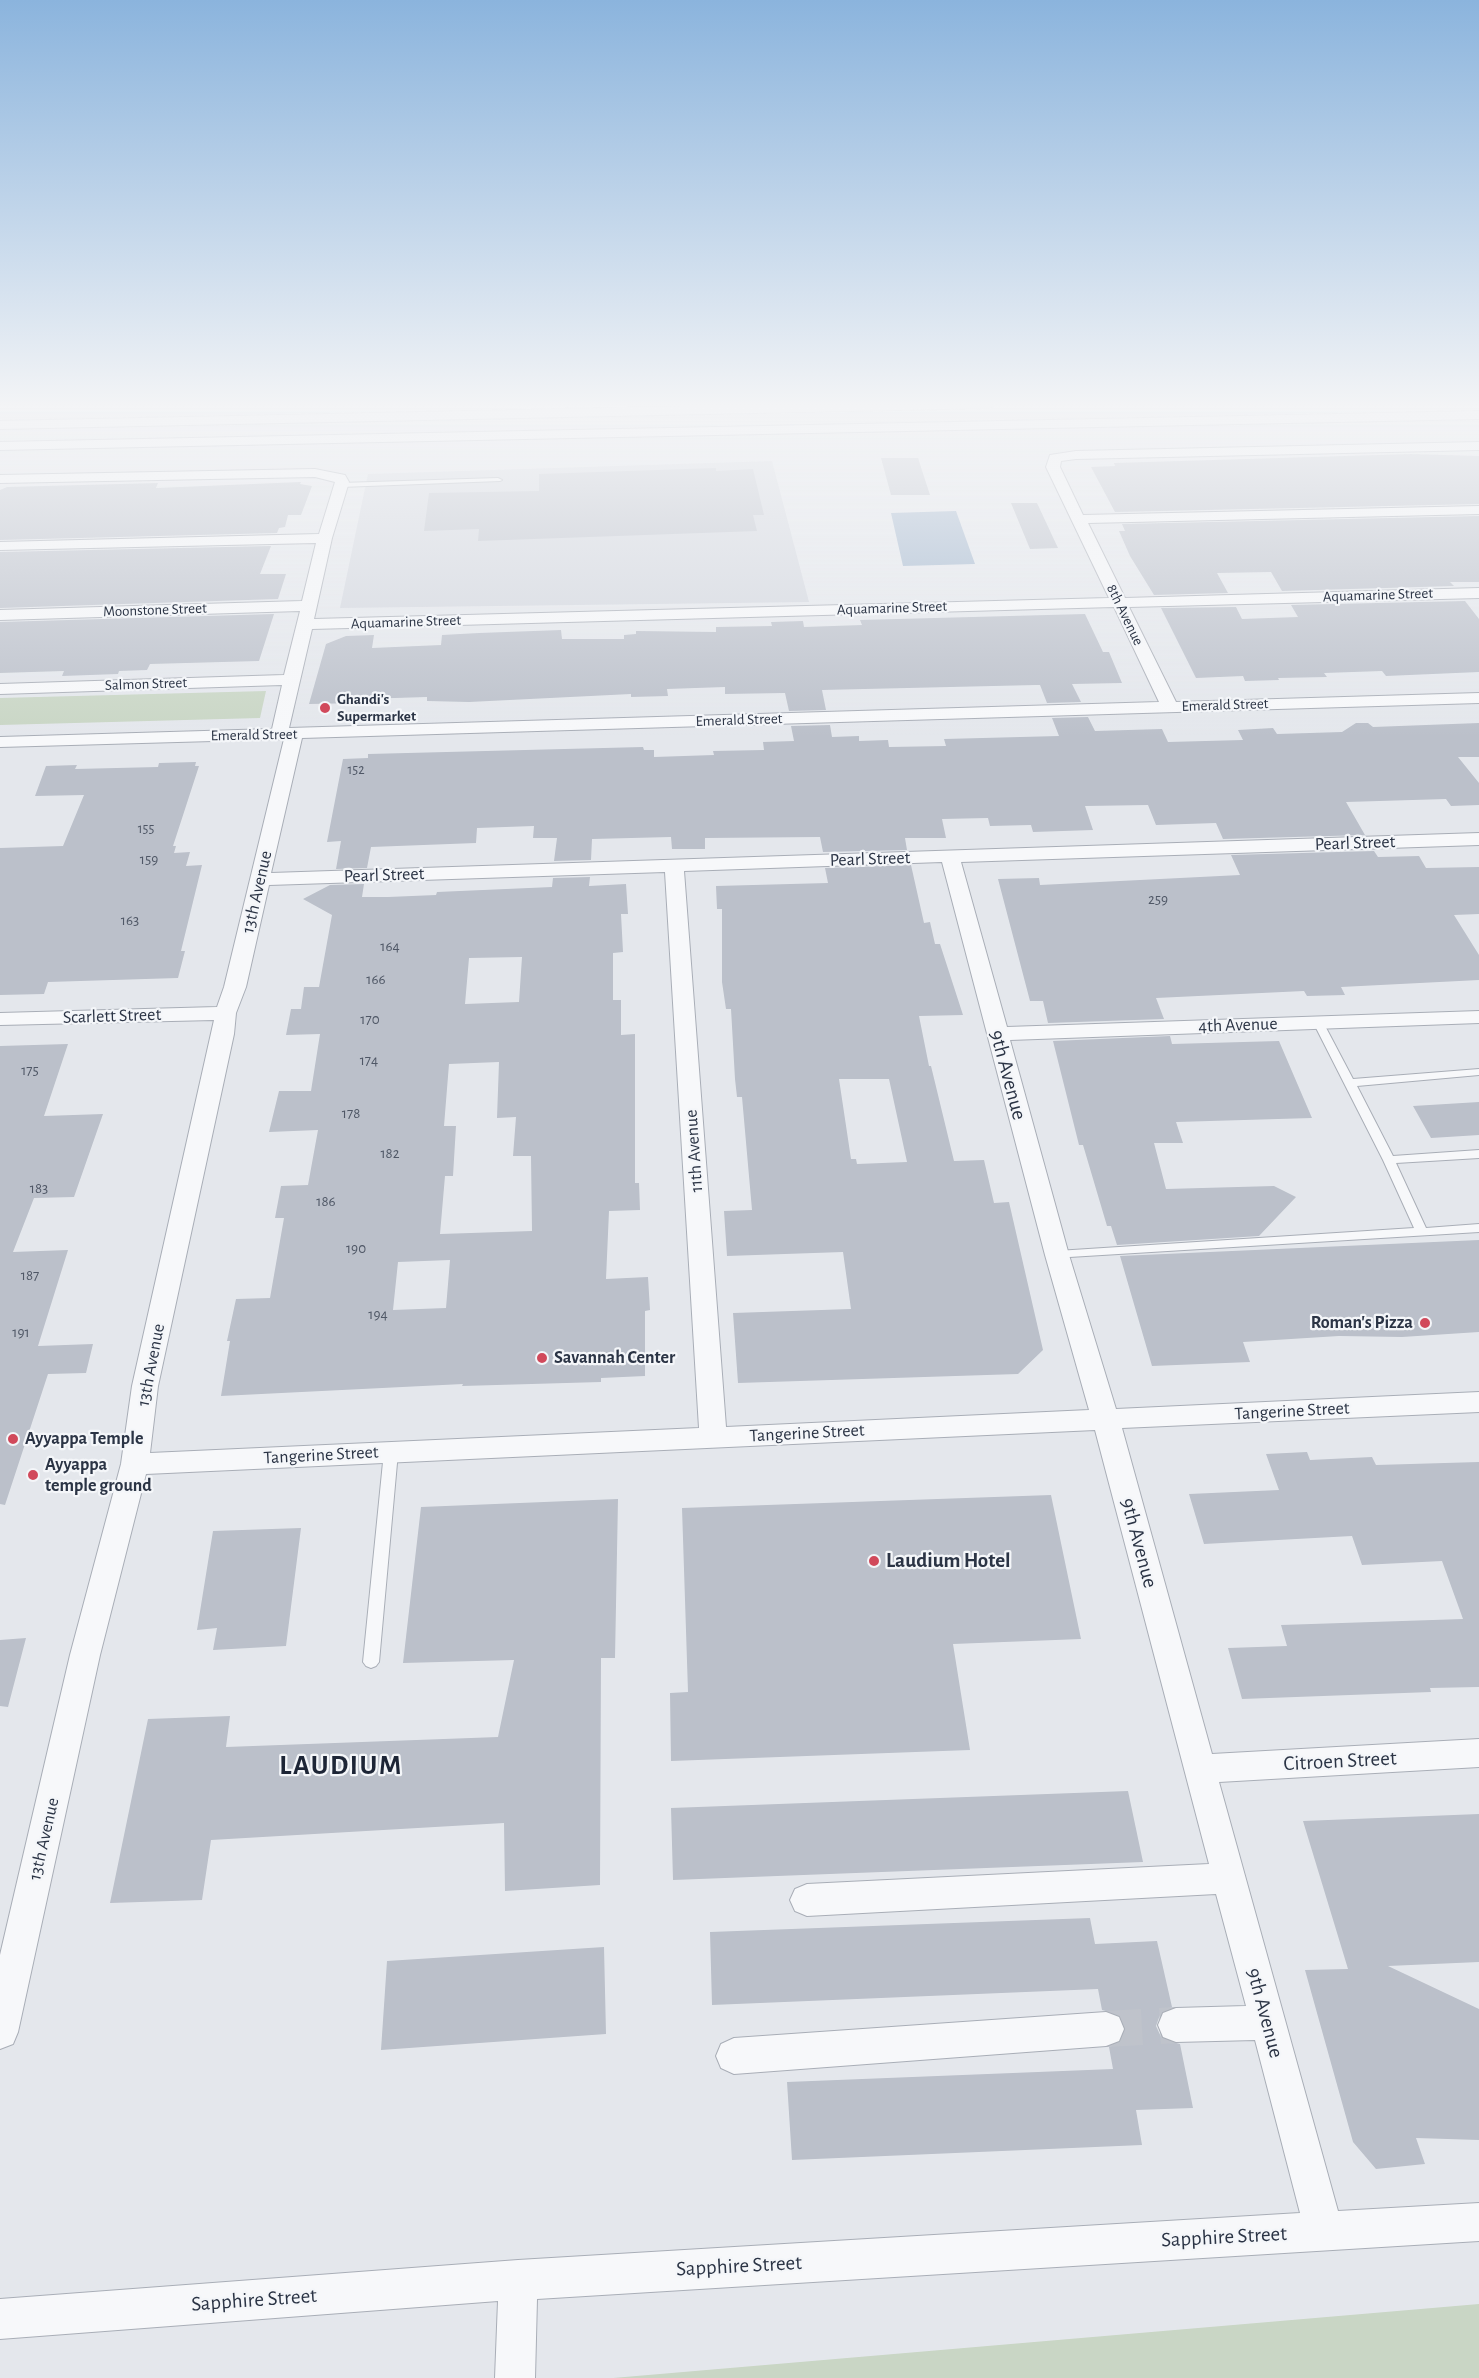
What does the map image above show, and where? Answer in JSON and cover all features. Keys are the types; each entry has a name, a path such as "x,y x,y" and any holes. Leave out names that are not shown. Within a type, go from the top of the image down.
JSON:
{"street":[{"name":"13th Avenue","path":"0,2032 85,1654 135,1464 145,1386 223,1034 225,1013 235,987 260,879 286,734 291,680 332,515"},
{"name":"8th Avenue","path":"1076,515 1170,706"},
{"path":"1078,519 1257,515"},
{"path":"0,546 325,538"},
{"name":"Aquamarine Street","path":"305,624 1479,592"},
{"name":"Moonstone Street","path":"0,615 309,606"},
{"name":"Salmon Street","path":"0,689 291,680"},
{"name":"Emerald Street","path":"0,742 1479,698"},
{"name":"Pearl Street","path":"260,879 1479,839"},
{"name":"9th Avenue","path":"950,857 1057,1255 1106,1420 1324,2231"},
{"name":"11th Avenue","path":"674,865 713,1437"},
{"name":"Scarlett Street","path":"0,1019 225,1013"},
{"name":"4th Avenue","path":"997,1034 1479,1017"},
{"name":"Tangerine Street","path":"135,1464 1479,1402"},
{"name":"Citroen Street","path":"1200,1769 1479,1753"},
{"path":"807,1900 1229,1878"},
{"path":"1176,2025 1267,2022"},
{"path":"734,2056 1106,2029"},
{"name":"Sapphire Street","path":"0,2319 518,2280 1479,2222"},
{"path":"515,2378 518,2280"}],"lane":[{"path":"1318,1022 1351,1083 1422,1232"},
{"path":"1351,1083 1479,1072"},
{"path":"1389,1160 1479,1154"},
{"path":"1057,1255 1479,1228"},
{"path":"371,1662 391,1452"}],"shaded area":[{"path":"359,515 786,515 809,602 340,608"}],"green space":[{"path":"266,691 260,718 0,725 0,698"},
{"path":"1479,2304 1479,2378 613,2378"}],"water":[{"path":"891,515 957,515 975,564 903,566"}],"building":[{"path":"0,515 301,515 288,515 285,527 279,528 277,533 0,540"},
{"path":"426,515 764,515 753,515 757,531 478,541 479,529 424,531"},
{"path":"1016,515 1043,515 1058,548 1030,549"},
{"path":"1479,516 1479,582 1450,582 1454,586 1282,591 1271,572 1217,573 1228,593 1154,595 1130,556 1119,531 1125,531 1122,524"},
{"path":"271,546 260,574 286,574 278,599 0,608 0,552"},
{"path":"1465,601 1479,619 1479,672 1386,676 1382,671 1324,673 1327,677 1245,681 1243,676 1196,678 1161,608 1236,607 1242,619 1298,617 1291,605"},
{"path":"274,614 259,661 150,664 147,670 119,671 118,674 62,676 64,671 0,673 0,622"},
{"path":"1085,614 1103,652 1109,652 1122,683 1072,684 1081,702 1047,703 1040,685 1036,685 822,690 826,710 789,711 785,693 725,694 725,687 667,689 668,696 631,697 631,694 469,702 427,701 427,697 362,699 361,703 309,704 326,644 346,636 374,635 372,648 441,645 442,635 479,633 561,630 562,639 624,639 624,635 636,634 636,631 716,632 716,627 772,626 771,622 803,621 804,627 862,625 860,620"},
{"path":"1088,717 1095,731 1162,729 1168,742 1243,740 1238,730 1273,728 1277,734 1342,732 1356,723 1368,723 1373,727 1479,723 1479,757 1458,757 1479,783 1479,805 1451,806 1446,799 1346,802 1365,835 1223,839 1216,823 1156,825 1148,805 1085,806 1093,830 1033,832 1031,825 990,826 988,818 942,819 946,838 905,838 907,850 823,852 820,837 705,838 705,849 672,849 671,837 592,839 591,860 554,861 557,838 533,838 534,826 477,828 476,843 371,847 367,868 336,869 341,841 327,842 343,759 368,758 368,754 643,747 644,750 654,750 654,757 714,755 713,751 764,750 763,742 794,741 791,726 830,725 832,737 859,736 859,741 888,740 889,747 946,746 944,739 1059,736 1052,718"},
{"path":"196,762 195,766 199,766 173,846 176,846 174,853 190,852 186,866 202,865 181,951 185,951 178,978 48,982 44,994 0,995 0,848 63,846 84,795 35,796 46,766 77,765 75,769 158,767 159,763"},
{"path":"1374,851 1378,857 1419,856 1426,868 1479,867 1479,914 1454,915 1479,955 1479,980 1341,987 1345,995 1307,996 1304,991 1156,998 1164,1019 1048,1023 1043,1001 1030,1001 998,879 1039,878 1040,885 1240,875 1231,855"},
{"path":"911,865 924,923 930,922 935,944 940,944 963,1015 919,1016 929,1066 931,1066 954,1161 984,1160 994,1203 1009,1202 1043,1350 1018,1374 738,1383 733,1313 851,1309 843,1252 727,1256 724,1211 752,1210 742,1097 737,1097 735,1079 731,1009 726,1009 722,982 722,909 717,909 716,886 828,883 825,868","holes":["839,1079 889,1079 907,1162 857,1164 856,1159 851,1159"]},
{"path":"590,877 589,886 626,884 628,914 621,914 623,952 613,953 613,1000 621,1000 621,1035 635,1034 635,1183 639,1183 640,1210 609,1211 606,1279 648,1277 650,1310 645,1311 645,1376 601,1378 601,1382 462,1386 463,1384 221,1396 230,1341 227,1341 236,1299 270,1298 284,1218 275,1218 281,1186 308,1185 318,1130 269,1132 279,1091 311,1091 320,1034 286,1035 291,1009 301,1009 304,987 319,987 332,915 303,899 330,885 364,884 362,897 388,897 436,895 437,892 552,887 553,878","holes":["522,957 519,1002 465,1004 469,958","499,1062 497,1118 516,1117 513,1156 531,1156 532,1231 440,1234 445,1176 453,1176 456,1126 444,1126 449,1064","450,1260 446,1308 393,1310 398,1262"]},
{"path":"1170,1036 1172,1044 1279,1041 1312,1118 1176,1122 1183,1143 1154,1143 1166,1189 1274,1186 1296,1197 1259,1236 1117,1245 1111,1226 1107,1226 1083,1145 1079,1145 1053,1041"},
{"path":"68,1044 44,1116 103,1114 74,1197 34,1198 13,1252 68,1250 38,1346 93,1344 86,1373 48,1374 5,1505 0,1504 0,1046"},
{"path":"1479,1102 1479,1135 1431,1138 1413,1106"},
{"path":"1479,1240 1479,1332 1402,1337 1339,1336 1243,1342 1250,1362 1152,1366 1120,1256"},
{"path":"1307,1452 1310,1460 1372,1457 1376,1465 1479,1462 1479,1687 1430,1688 1431,1692 1242,1699 1228,1648 1287,1646 1281,1625 1463,1619 1442,1561 1362,1565 1352,1536 1204,1544 1189,1494 1279,1490 1266,1454"},
{"name":"Laudium Hotel","path":"1051,1495 1081,1639 953,1644 970,1750 671,1761 670,1693 688,1692 682,1508"},
{"path":"618,1499 615,1658 601,1658 600,1885 505,1891 504,1823 211,1840 202,1900 110,1903 148,1719 230,1716 226,1747 498,1737 514,1660 403,1663 421,1507"},
{"path":"301,1528 286,1646 213,1650 217,1628 197,1630 213,1531"},
{"path":"26,1638 8,1707 0,1706 0,1640"},
{"path":"1128,1791 1143,1862 673,1880 671,1808"},
{"path":"1479,1814 1479,1962 1388,1966 1479,2009 1479,2140 1416,2138 1425,2164 1376,2169 1353,2142 1305,1970 1348,1969 1303,1821"},
{"path":"1090,1918 1095,1944 1157,1941 1172,2007 1161,2012 1156,2026 1162,2039 1180,2044 1193,2108 1136,2110 1142,2145 792,2160 787,2082 1113,2069 1109,2047 1121,2042 1126,2028 1120,2015 1102,2010 1098,1989 712,2005 710,1932"},
{"path":"604,1947 606,2034 381,2050 387,1961"}],"tunnel":[{"path":"1106,2029 1176,2025"}],"place":[{"name":"Ghandi's Supermarket","path":"325,708"},
{"name":"Roman's Pizza","path":"1425,1323"},
{"name":"Savannah Center","path":"542,1358"},
{"name":"Ayyappa Temple","path":"13,1439"},
{"name":"Ayyappa temple ground","path":"33,1475"},
{"name":"Laudium Hotel","path":"874,1561"}],"district":[{"name":"LAUDIUM","path":"341,1766"}]}
